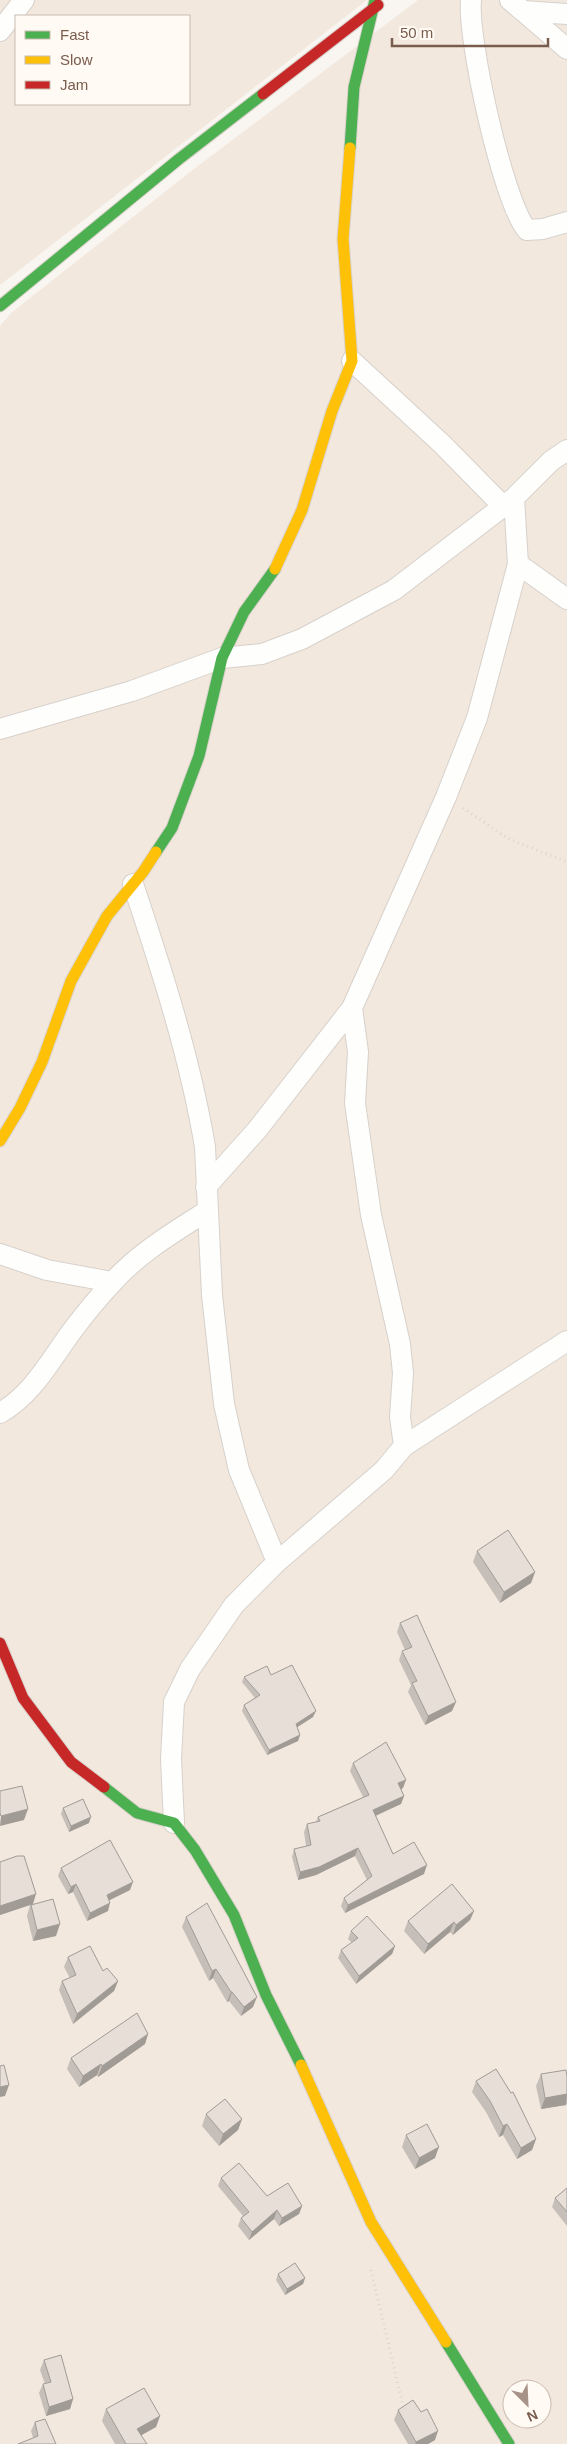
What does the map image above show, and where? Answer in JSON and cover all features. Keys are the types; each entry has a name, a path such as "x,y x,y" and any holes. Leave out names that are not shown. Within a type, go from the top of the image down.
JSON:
{"street":[{"path":"0,31 24,0"},
{"path":"0,306 179,159 374,4 384,0"},
{"path":"471,0 470,14 479,75 505,180 522,224 527,230 543,229 567,222"},
{"path":"0,1141 20,1108 42,1062 71,981 107,916 133,884 172,828 199,756 222,658 244,612 278,565 302,510 332,411 352,361 343,239 354,87 374,4"},
{"path":"517,5 567,14"},
{"path":"517,5 567,49"},
{"path":"206,1187 257,1130 352,1008 446,797 477,718 518,564 508,501 442,444 352,361"},
{"path":"0,728 132,691 222,658 262,654 302,639 394,590 508,501 551,460 567,450"},
{"path":"518,564 567,599"},
{"path":"133,884 165,978 192,1076 205,1147 212,1295 224,1404 239,1470 277,1562"},
{"path":"352,1008 358,1052 355,1103 371,1216 400,1344 403,1373 400,1417 404,1446"},
{"path":"0,1413 16,1404 39,1378 73,1330 112,1282 159,1241 207,1211"},
{"path":"0,1254 47,1270 112,1282"},
{"path":"509,2444 370,2222 302,2068 266,1995 234,1915 195,1850 174,1823 171,1759 174,1702 190,1669 234,1604 277,1562 384,1470 404,1446 567,1341"},
{"path":"0,1643 23,1698 70,1762 137,1813 174,1823"}],"path":[{"path":"446,797 507,838 567,862"},
{"path":"370,2268 405,2416"}],"shaded area":[{"path":"0,0 367,0 0,285"},
{"path":"418,0 567,0 567,2444 0,2444 0,326 11,313 190,172"}],"building":[{"path":"508,1530 535,1572 504,1592 477,1551"},
{"path":"417,1615 456,1702 428,1716 412,1683 417,1681 402,1651 412,1647 400,1623"},
{"path":"292,1665 316,1711 296,1724 300,1735 269,1750 244,1705 260,1695 244,1677 267,1666 271,1675"},
{"path":"386,1742 406,1780 398,1783 404,1796 373,1810 393,1854 414,1842 427,1865 348,1905 344,1898 372,1876 358,1848 319,1867 300,1872 294,1849 311,1845 307,1824 320,1821 318,1817 369,1795 353,1763"},
{"path":"22,1786 28,1809 1,1816 0,1791"},
{"path":"83,1799 91,1817 71,1826 63,1808"},
{"path":"110,1840 133,1882 107,1895 110,1903 90,1913 76,1884 71,1887 61,1868"},
{"path":"17,1856 24,1856 36,1894 0,1906 0,1862"},
{"path":"452,1884 474,1911 456,1925 454,1922 428,1944 408,1921"},
{"path":"53,1899 60,1924 37,1930 31,1905"},
{"path":"207,1903 257,1997 244,2007 231,1992 216,1969 212,1971 186,1917"},
{"path":"367,1916 395,1946 359,1976 341,1950 358,1938 351,1931"},
{"path":"90,1946 103,1971 107,1968 118,1981 77,2014 62,1981 76,1975 68,1957"},
{"path":"137,2013 148,2034 102,2066 101,2064 83,2076 71,2058"},
{"path":"4,2065 9,2085 0,2087 0,2066"},
{"path":"496,2069 511,2093 513,2092 536,2139 521,2148 507,2124 503,2126 490,2101 476,2081"},
{"path":"566,2070 567,2094 545,2098 541,2074"},
{"path":"225,2099 242,2119 223,2134 206,2114"},
{"path":"427,2124 439,2147 419,2158 406,2135"},
{"path":"239,2163 267,2196 288,2183 302,2206 282,2218 277,2210 252,2232 241,2218 249,2212 221,2178"},
{"path":"567,2188 567,2212 555,2198"},
{"path":"295,2263 305,2278 287,2289 278,2274"},
{"path":"61,2355 73,2399 49,2407 43,2384 51,2382 44,2360"},
{"path":"144,2388 160,2416 137,2429 147,2444 126,2444 106,2409"},
{"path":"413,2400 421,2412 427,2409 438,2431 416,2442 398,2410"},
{"path":"45,2419 56,2444 18,2444 38,2436 35,2422"}],"traffic: fast":[{"path":"350,148 354,87 375,0"},
{"path":"0,306 179,159 263,94"},
{"path":"156,852 172,828 199,756 222,658 244,612 275,569"},
{"path":"104,1787 137,1813 174,1823 195,1850 234,1915 266,1995 301,2065"},
{"path":"446,2342 509,2444"}],"traffic: slow":[{"path":"275,569 302,510 332,411 352,361 343,239 350,148"},
{"path":"0,1141 20,1108 42,1062 71,981 107,916 143,872 156,852"},
{"path":"301,2065 371,2222 446,2342"}],"traffic: jam":[{"path":"263,94 378,5"},
{"path":"0,1643 23,1698 71,1762 104,1787"}]}
